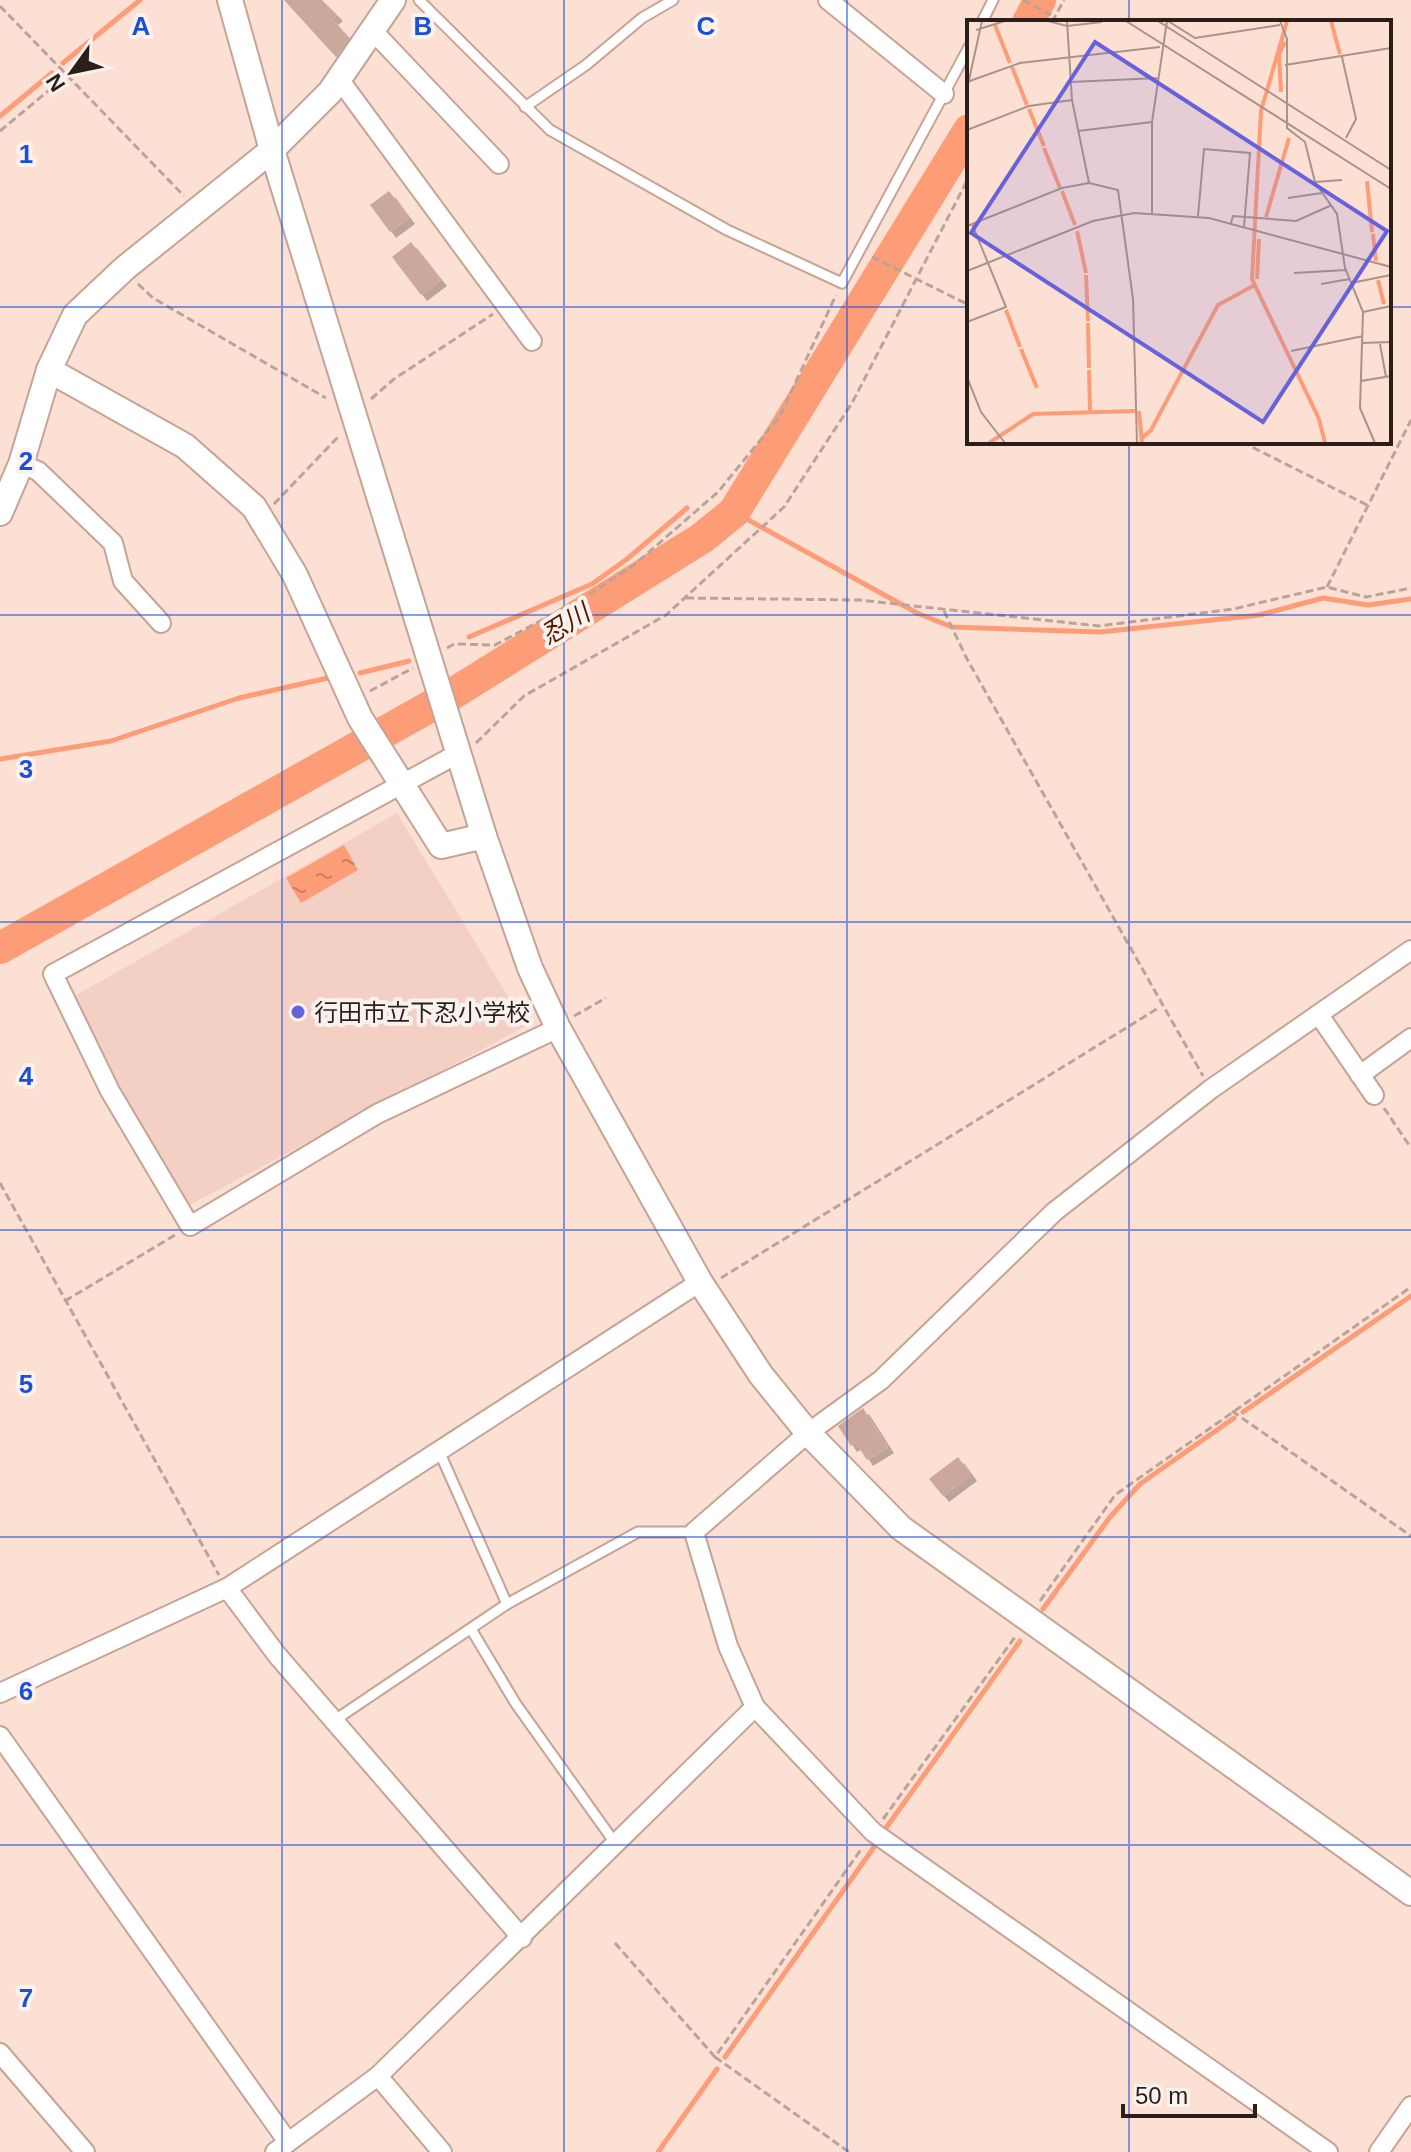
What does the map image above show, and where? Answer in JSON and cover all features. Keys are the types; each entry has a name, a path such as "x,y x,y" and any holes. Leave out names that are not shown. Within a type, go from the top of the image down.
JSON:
{"street":[{"path":"230,0 272,150 429,659 484,836 530,968 564,1023 702,1286 761,1375 808,1433 901,1528 1026,1621 1411,1893"},
{"path":"828,0 944,94"},
{"path":"0,513 21,464 30,425 49,370 75,315 124,270 272,150 339,79 382,10 499,164"},
{"path":"339,79 532,341"},
{"path":"49,370 185,446 254,507 295,575 360,718 441,846 484,836"},
{"path":"21,464 38,471 113,543 123,581 161,623"},
{"path":"459,753 399,779 53,974 110,1091 190,1226 377,1114 564,1023"},
{"path":"1328,2152 873,1832 755,1707 728,1646 694,1532 808,1433 881,1380 1054,1212 1211,1089 1411,950"},
{"path":"1319,1015 1374,1095"},
{"path":"1360,1075 1411,1038"},
{"path":"0,1693 227,1588 702,1286"},
{"path":"227,1588 277,1655 522,1938"},
{"path":"0,1736 282,2147 378,2076 755,1707"},
{"path":"0,2053 85,2152"},
{"path":"378,2076 442,2152"},
{"path":"1379,2152 1411,2106"}],"lane":[{"path":"419,0 550,130 727,230 842,283 967,51"},
{"path":"525,107 586,65 642,18 673,0"},
{"path":"983,20 993,0"},
{"path":"439,1451 507,1604"},
{"path":"335,1720 507,1604 638,1532 694,1532"},
{"path":"471,1629 516,1704 615,1843"}],"path":[{"path":"1023,0 1055,17"},
{"path":"1053,20 1064,0"},
{"path":"0,6 65,77 197,210"},
{"path":"0,131 65,77"},
{"path":"459,753 484,738 524,696 631,638 685,598 784,507 852,403 967,181"},
{"path":"861,251 967,304"},
{"path":"124,270 153,298 325,398 354,409"},
{"path":"495,645 582,599 634,565 718,492 780,416 842,283"},
{"path":"261,519 338,437 354,409 506,306"},
{"path":"1327,587 1411,420"},
{"path":"1246,444 1368,505"},
{"path":"685,598 859,600 944,611 1022,615 1099,626 1233,609 1327,587 1366,597 1411,588"},
{"path":"944,611 1161,1006 1211,1089"},
{"path":"564,1023 606,998"},
{"path":"702,1286 1161,1006"},
{"path":"1374,1095 1411,1148"},
{"path":"0,1183 227,1588"},
{"path":"65,1301 190,1226"},
{"path":"715,2057 1115,1495 1411,1287"},
{"path":"1232,1411 1411,1536"},
{"path":"615,1943 715,2057 849,2152"}],"shaded area":[{"name":"行田市立下忍小学校","path":"397,813 526,1026 186,1207 71,998"}],"water":[{"path":"344,845 358,870 301,903 286,878"}],"building":[{"path":"284,0 322,0 337,15 332,19 349,38 336,57"},
{"path":"389,191 409,218 390,232 370,205"},
{"path":"411,242 441,280 421,295 392,257"},
{"path":"863,1408 888,1447 867,1460 856,1443 851,1446 838,1426"},
{"path":"958,1457 971,1475 943,1496 929,1479"}],"waterway":[{"path":"63,63 140,0"},
{"name":"忍川","path":"1029,20 1040,0"},
{"path":"0,116 52,73"},
{"name":"忍川","path":"0,948 454,693 702,538 734,512 967,133"},
{"path":"469,637 592,584 687,508"},
{"path":"734,512 917,613 952,627 1100,632 1259,615 1323,598 1368,605 1411,599"},
{"path":"360,673 409,661"},
{"path":"0,759 111,741 239,698 332,677"},
{"path":"1243,1412 1411,1296"},
{"path":"1043,1609 1110,1517 1140,1484 1234,1418"},
{"path":"886,1828 1020,1641"},
{"path":"725,2057 877,1843"},
{"path":"658,2152 717,2069"}],"place":[{"name":"行田市立下忍小学校","path":"298,1012"}]}
